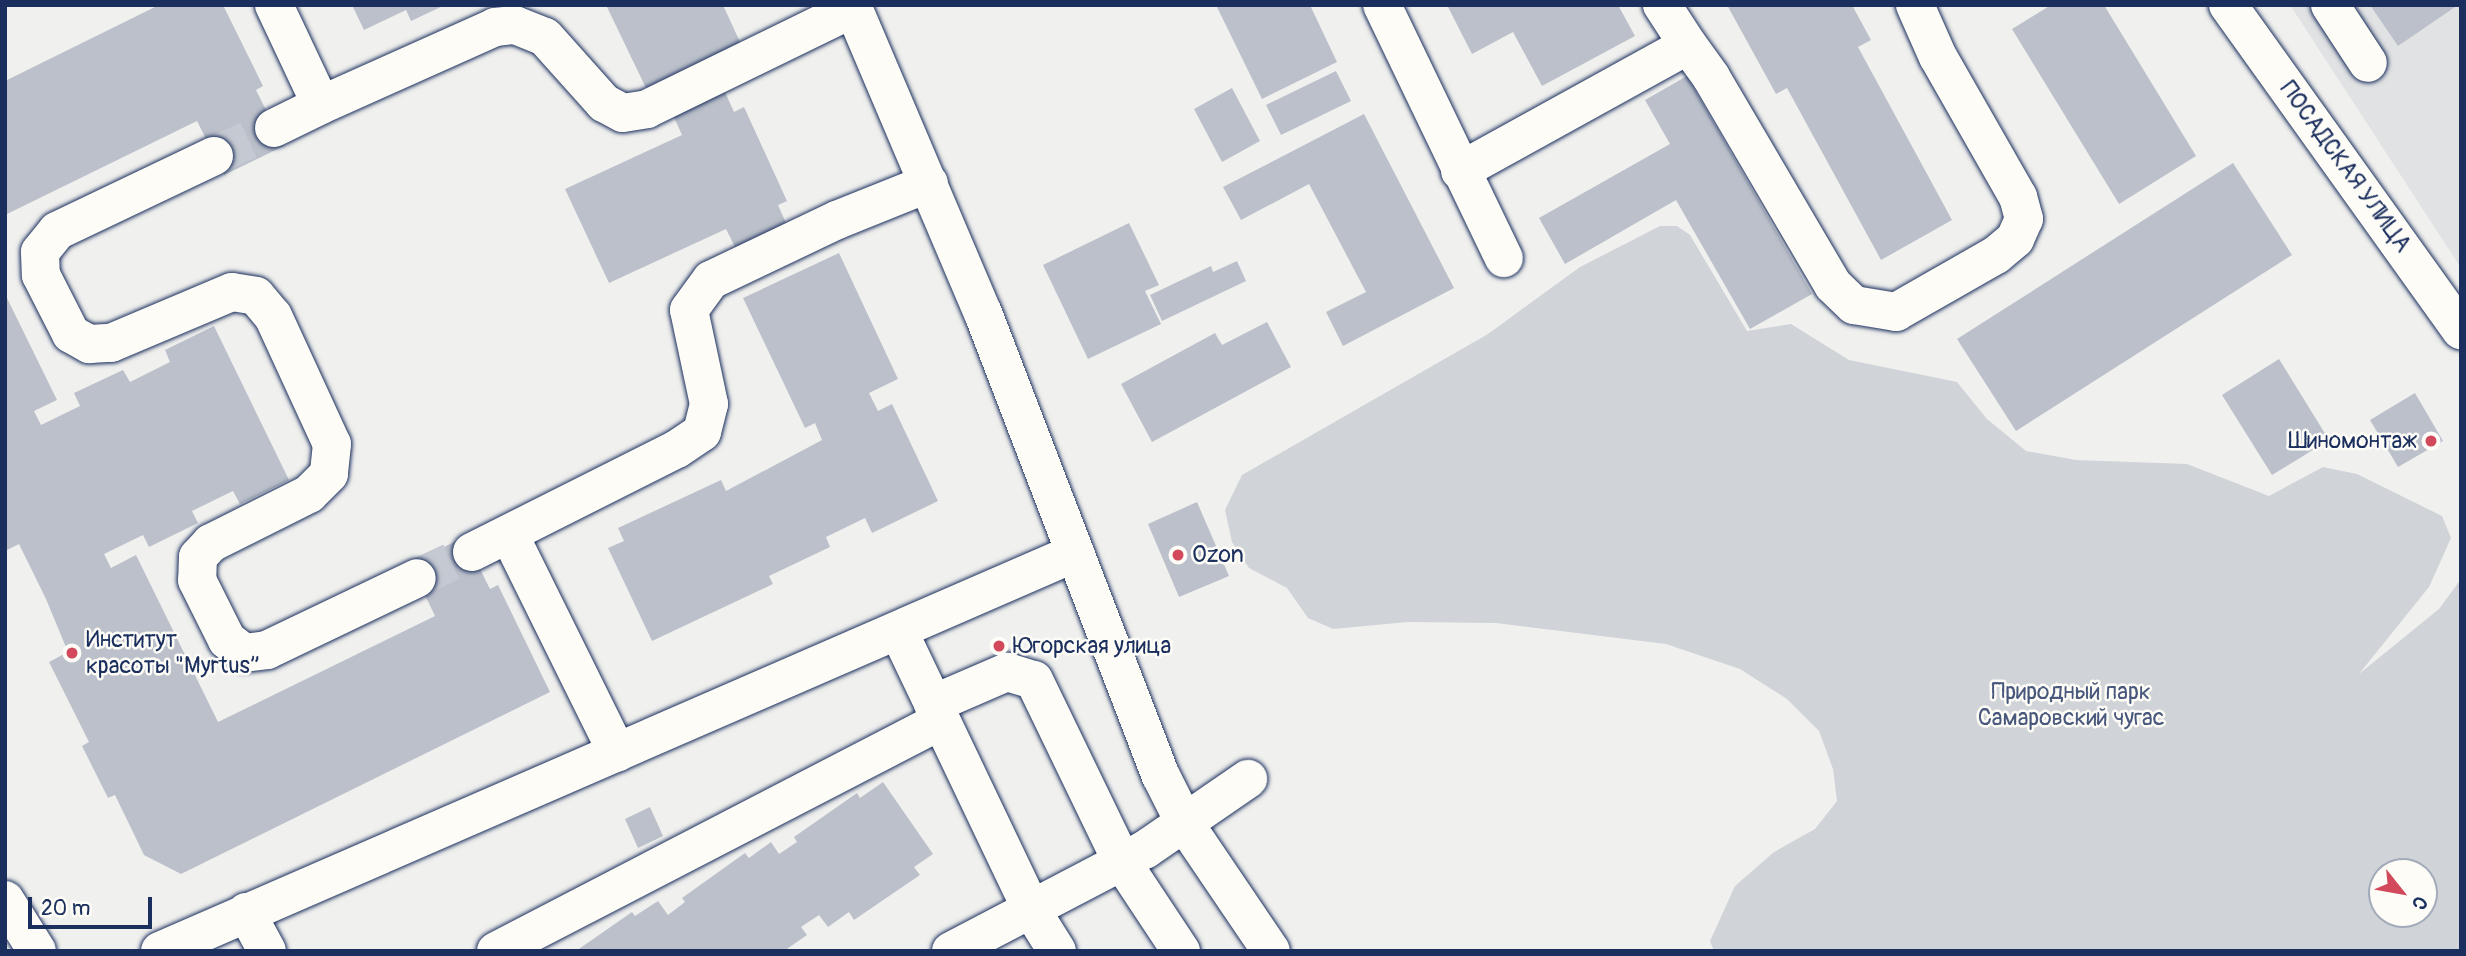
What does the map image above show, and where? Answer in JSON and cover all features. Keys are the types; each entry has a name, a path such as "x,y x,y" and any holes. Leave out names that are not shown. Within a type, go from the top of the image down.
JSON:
{"street":[{"path":"274,5 321,105"},
{"path":"1382,5 1504,258"},
{"path":"1662,5 1711,77 1833,285 1854,305 1896,312 1996,255 2015,239 2024,219 2018,197 1938,57 1915,5"},
{"name":"ПОСАДСКАЯ УЛИЦА","path":"2228,5 2461,330"},
{"path":"2330,5 2368,63"},
{"path":"274,128 495,27 515,25 545,37 604,103 623,113 647,109 853,7 929,183 1075,553 1129,704 1185,824 1271,951"},
{"path":"1461,170 1688,45"},
{"path":"214,156 57,231 40,252 41,275 71,334 89,344 111,343 232,292 256,296 273,316 332,444 329,474 309,494 211,543 198,557 197,580 227,639 244,653 267,650 417,578"},
{"path":"472,552 702,432 709,404 689,310 711,280 837,220 929,183"},
{"path":"509,534 617,753"},
{"path":"160,951 899,632 1075,553"},
{"path":"899,632 1031,911 1056,951"},
{"path":"496,951 1007,671 1034,680 1122,862 1181,951"},
{"path":"951,951 1122,862 1185,824 1248,779"},
{"path":"5,901 37,951"},
{"path":"246,912 267,951"}],"shaded area":[{"path":"2290,5 2461,5 2461,268"}],"green space":[{"name":"Природный парк Самаровский чугас","path":"1660,226 1677,226 1690,235 1747,331 1791,324 1849,360 1957,382 1987,419 2026,451 2076,460 2187,464 2269,496 2323,467 2357,474 2442,516 2451,538 2429,587 2359,674 2439,609 2461,579 2461,951 1714,951 1710,941 1735,886 1774,852 1815,829 1837,801 1833,769 1819,731 1787,699 1740,669 1666,644 1496,623 1408,622 1333,629 1308,618 1287,588 1249,568 1232,542 1225,510 1242,475 1488,334 1580,267"}],"building":[{"path":"159,5 223,5 263,86 256,90 284,146 224,175 197,121 5,215 5,81"},
{"path":"352,5 445,5 411,21 406,10 364,30"},
{"path":"606,5 723,5 740,42 646,88"},
{"path":"1216,5 1310,5 1337,62 1262,99"},
{"path":"1447,5 1618,5 1635,36 1542,86 1513,32 1472,54"},
{"path":"1727,5 1852,5 1871,40 1858,47 1952,220 1881,260 1787,88 1776,94"},
{"path":"2051,5 2104,5 2196,156 2119,204 2012,29"},
{"path":"2370,5 2458,5 2398,46"},
{"path":"1336,71 1351,101 1281,135 1266,105"},
{"path":"1687,76 1812,294 1750,329 1676,200 1565,264 1539,218 1670,144 1645,100"},
{"path":"1232,88 1260,141 1222,162 1194,109"},
{"path":"725,92 734,112 744,107 787,201 778,205 786,223 735,247 726,229 609,283 565,189 682,135 673,115"},
{"path":"1364,114 1454,288 1343,346 1326,312 1366,292 1309,184 1241,220 1223,187"},
{"path":"2233,163 2292,255 2016,431 1957,339"},
{"path":"1129,223 1159,285 1145,291 1161,324 1088,359 1043,265"},
{"path":"839,253 898,379 869,393 878,411 892,404 938,501 872,533 865,518 826,537 830,547 769,576 773,584 652,641 608,548 624,541 618,528 721,480 726,491 822,440 815,423 805,428 743,298"},
{"path":"1237,261 1246,281 1162,321 1150,295 1211,266 1213,272"},
{"path":"5,294 57,400 34,411 41,425 80,406 74,393 123,370 130,382 170,362 165,350 214,326 289,480 240,504 233,491 192,511 198,523 149,547 143,535 104,554 111,568 136,555 218,722 435,616 410,564 464,537 490,589 498,585 550,692 181,874 144,855 115,795 108,798 82,746 89,742 49,662 68,652 46,599 19,544 7,550 5,546"},
{"path":"1267,322 1291,367 1152,442 1121,384 1215,333 1222,345"},
{"path":"2279,359 2329,440 2272,475 2222,395"},
{"path":"2415,393 2443,441 2398,467 2370,420"},
{"path":"1197,502 1229,576 1179,597 1148,524"},
{"path":"883,782 933,854 914,867 920,875 854,920 849,912 828,927 819,915 801,927 807,935 784,951 576,951 632,912 635,916 658,901 668,915 685,902 682,898 745,853 749,858 771,842 779,854 797,842 794,837 857,793 860,798"},
{"path":"650,807 663,836 638,848 625,819"}],"tunnel":[{"path":"214,156 274,128"},
{"path":"417,578 472,552"}],"place":[{"name":"Шиномонтаж","path":"2431,441"},
{"name":"Ozon","path":"1178,555"},
{"name":"Югорская улица","path":"999,646"},
{"name":"Институт красоты \"Myrtus”","path":"72,653"}]}
